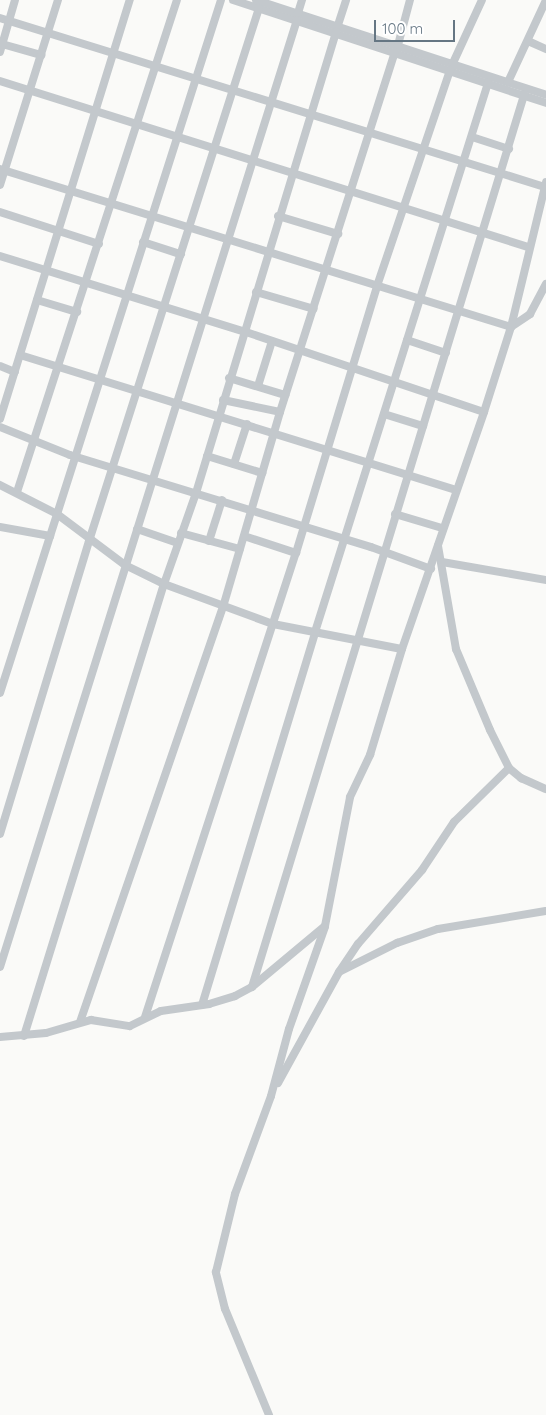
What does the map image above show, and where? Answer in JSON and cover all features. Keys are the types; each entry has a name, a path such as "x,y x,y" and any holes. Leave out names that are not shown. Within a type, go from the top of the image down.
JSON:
{"street":[{"path":"15,0 1,48 41,55"},
{"path":"0,185 2,170 58,0"},
{"path":"0,419 130,0"},
{"path":"17,492 60,366 177,0"},
{"path":"0,693 220,0"},
{"path":"233,0 259,2 451,66 546,95"},
{"path":"0,967 125,565 155,479 202,319 302,0"},
{"path":"24,1036 164,584 196,493 267,252 346,0"},
{"path":"145,1017 273,624 423,148 451,66 482,0"},
{"path":"508,82 546,0"},
{"path":"80,1022 223,607 280,412 397,48 408,1"},
{"path":"0,834 89,541 115,468 259,2"},
{"path":"0,18 465,161 501,174 545,185 528,247 511,327 484,412 442,528 402,649 370,755 348,806 325,926 289,1029 271,1096 235,1194 216,1272 225,1309 270,1415"},
{"path":"528,42 546,49"},
{"path":"451,66 488,83 546,103"},
{"path":"0,81 352,192 484,231 528,247"},
{"path":"202,1005 315,632 346,539 488,83"},
{"path":"252,987 524,95"},
{"path":"472,137 509,149"},
{"path":"2,170 112,202 189,228 511,327"},
{"path":"0,212 99,244"},
{"path":"278,216 338,234"},
{"path":"143,242 181,254"},
{"path":"0,256 243,331 484,412"},
{"path":"511,327 530,314 546,284"},
{"path":"256,292 314,309"},
{"path":"37,300 77,312"},
{"path":"407,340 446,353"},
{"path":"258,386 272,341"},
{"path":"20,355 138,389 456,490"},
{"path":"0,366 15,372"},
{"path":"230,378 286,395"},
{"path":"223,400 280,412"},
{"path":"384,414 423,426"},
{"path":"234,464 246,424"},
{"path":"0,427 34,442 76,456 384,551 430,569"},
{"path":"207,456 262,473"},
{"path":"0,485 57,514 89,541 125,565 164,584 273,624 402,649"},
{"path":"209,540 222,500"},
{"path":"395,514 442,528"},
{"path":"0,528 50,536"},
{"path":"137,529 178,543"},
{"path":"181,533 240,549"},
{"path":"244,536 296,552"},
{"path":"438,544 456,649 509,768 521,778 546,789"},
{"path":"442,562 546,580"},
{"path":"271,1096 338,972 358,944 422,870 454,822 509,768"},
{"path":"338,972 397,943 438,929 546,911"},
{"path":"0,1037 46,1033 80,1022 98,1020 130,1026 161,1010 202,1005 235,996 252,987 325,926"}]}
